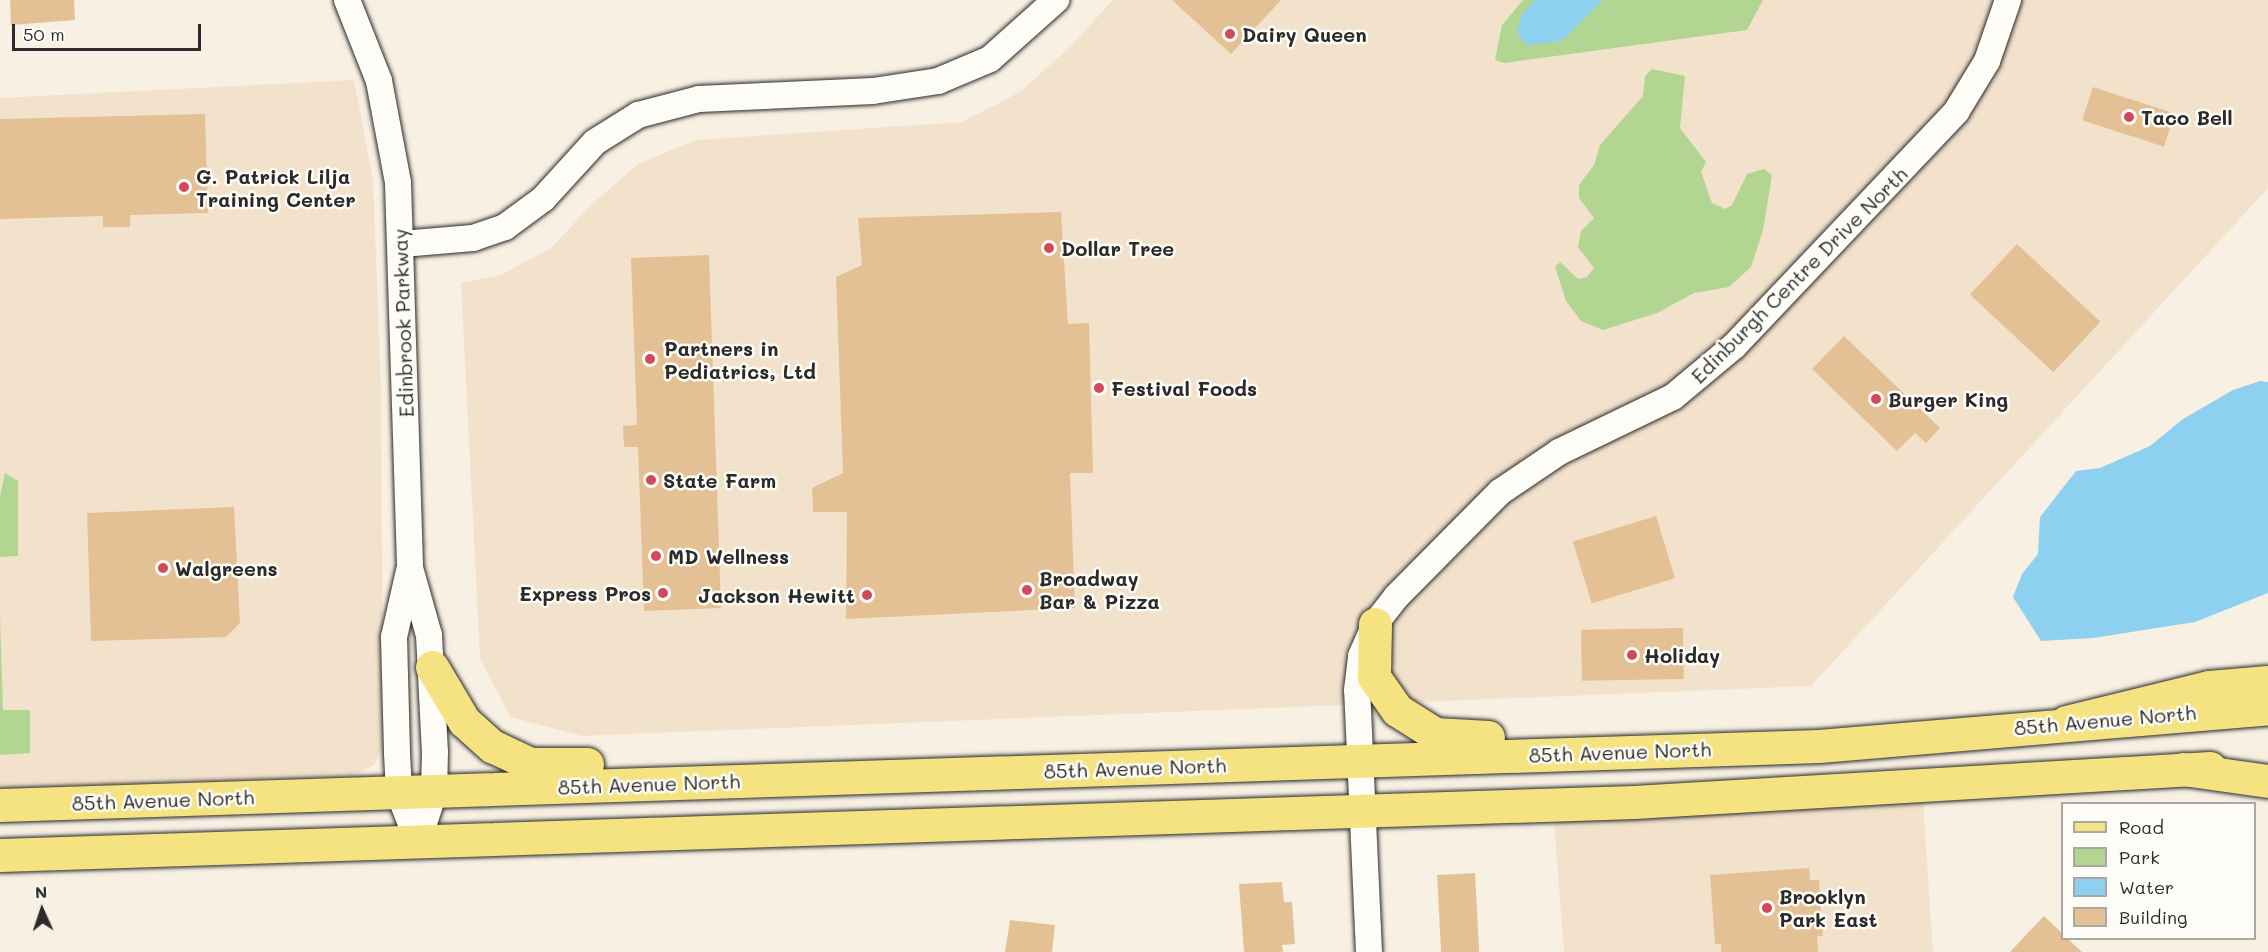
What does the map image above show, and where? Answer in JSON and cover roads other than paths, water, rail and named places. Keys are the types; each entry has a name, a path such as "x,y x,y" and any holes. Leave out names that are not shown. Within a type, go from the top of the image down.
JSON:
{"main road":[{"path":"1376,624 1374,677 1397,710 1435,734 1465,738 1625,731 1688,750"},
{"path":"432,667 452,706 479,737 508,756 530,764 851,757 944,774"},
{"path":"2066,722 2209,687 2268,682"},
{"name":"85th Avenue North","path":"0,805 1867,743 2066,722 2268,708"},
{"path":"0,855 1646,801 2268,765"},
{"path":"2184,769 2268,781"}],"street":[{"name":"Edinbrook Parkway","path":"347,0 379,81 398,183 402,244 410,568 394,637 399,792 418,842"},
{"path":"402,244 465,240 505,227 543,199 595,142 638,115 669,104 709,98 873,91 938,81 990,59 1056,0"},
{"name":"Edinburgh Centre Drive North","path":"1369,952 1359,812 1358,672 1376,624 1396,597 1500,492 1559,452 1673,397 1734,346 1956,112 1987,61 2008,0"},
{"name":"Edinbrook Parkway","path":"410,568 429,634 432,667 434,792 418,842"}],"water":[{"path":"1535,0 1603,0 1562,41 1526,45 1517,32 1522,14"},
{"path":"2260,381 2268,382 2268,593 2195,622 2093,638 2041,641 2013,597 2022,574 2038,554 2040,517 2076,471 2100,468 2150,446 2183,419 2233,390"}],"place":[{"name":"Dairy Queen","path":"1230,34"},
{"name":"Taco Bell","path":"2129,117"},
{"name":"G. Patrick Lilja Training Center","path":"184,187"},
{"name":"Dollar Tree","path":"1049,248"},
{"name":"Partners in Pediatrics, Ltd","path":"650,359"},
{"name":"Festival Foods","path":"1099,388"},
{"name":"Burger King","path":"1876,399"},
{"name":"State Farm","path":"651,480"},
{"name":"MD Wellness","path":"656,556"},
{"name":"Walgreens","path":"163,568"},
{"name":"Broadway Bar & Pizza","path":"1027,590"},
{"name":"Express Pros","path":"663,593"},
{"name":"Jackson Hewitt","path":"867,595"},
{"name":"Holiday","path":"1632,655"},
{"name":"Brooklyn Park East","path":"1767,908"}]}
